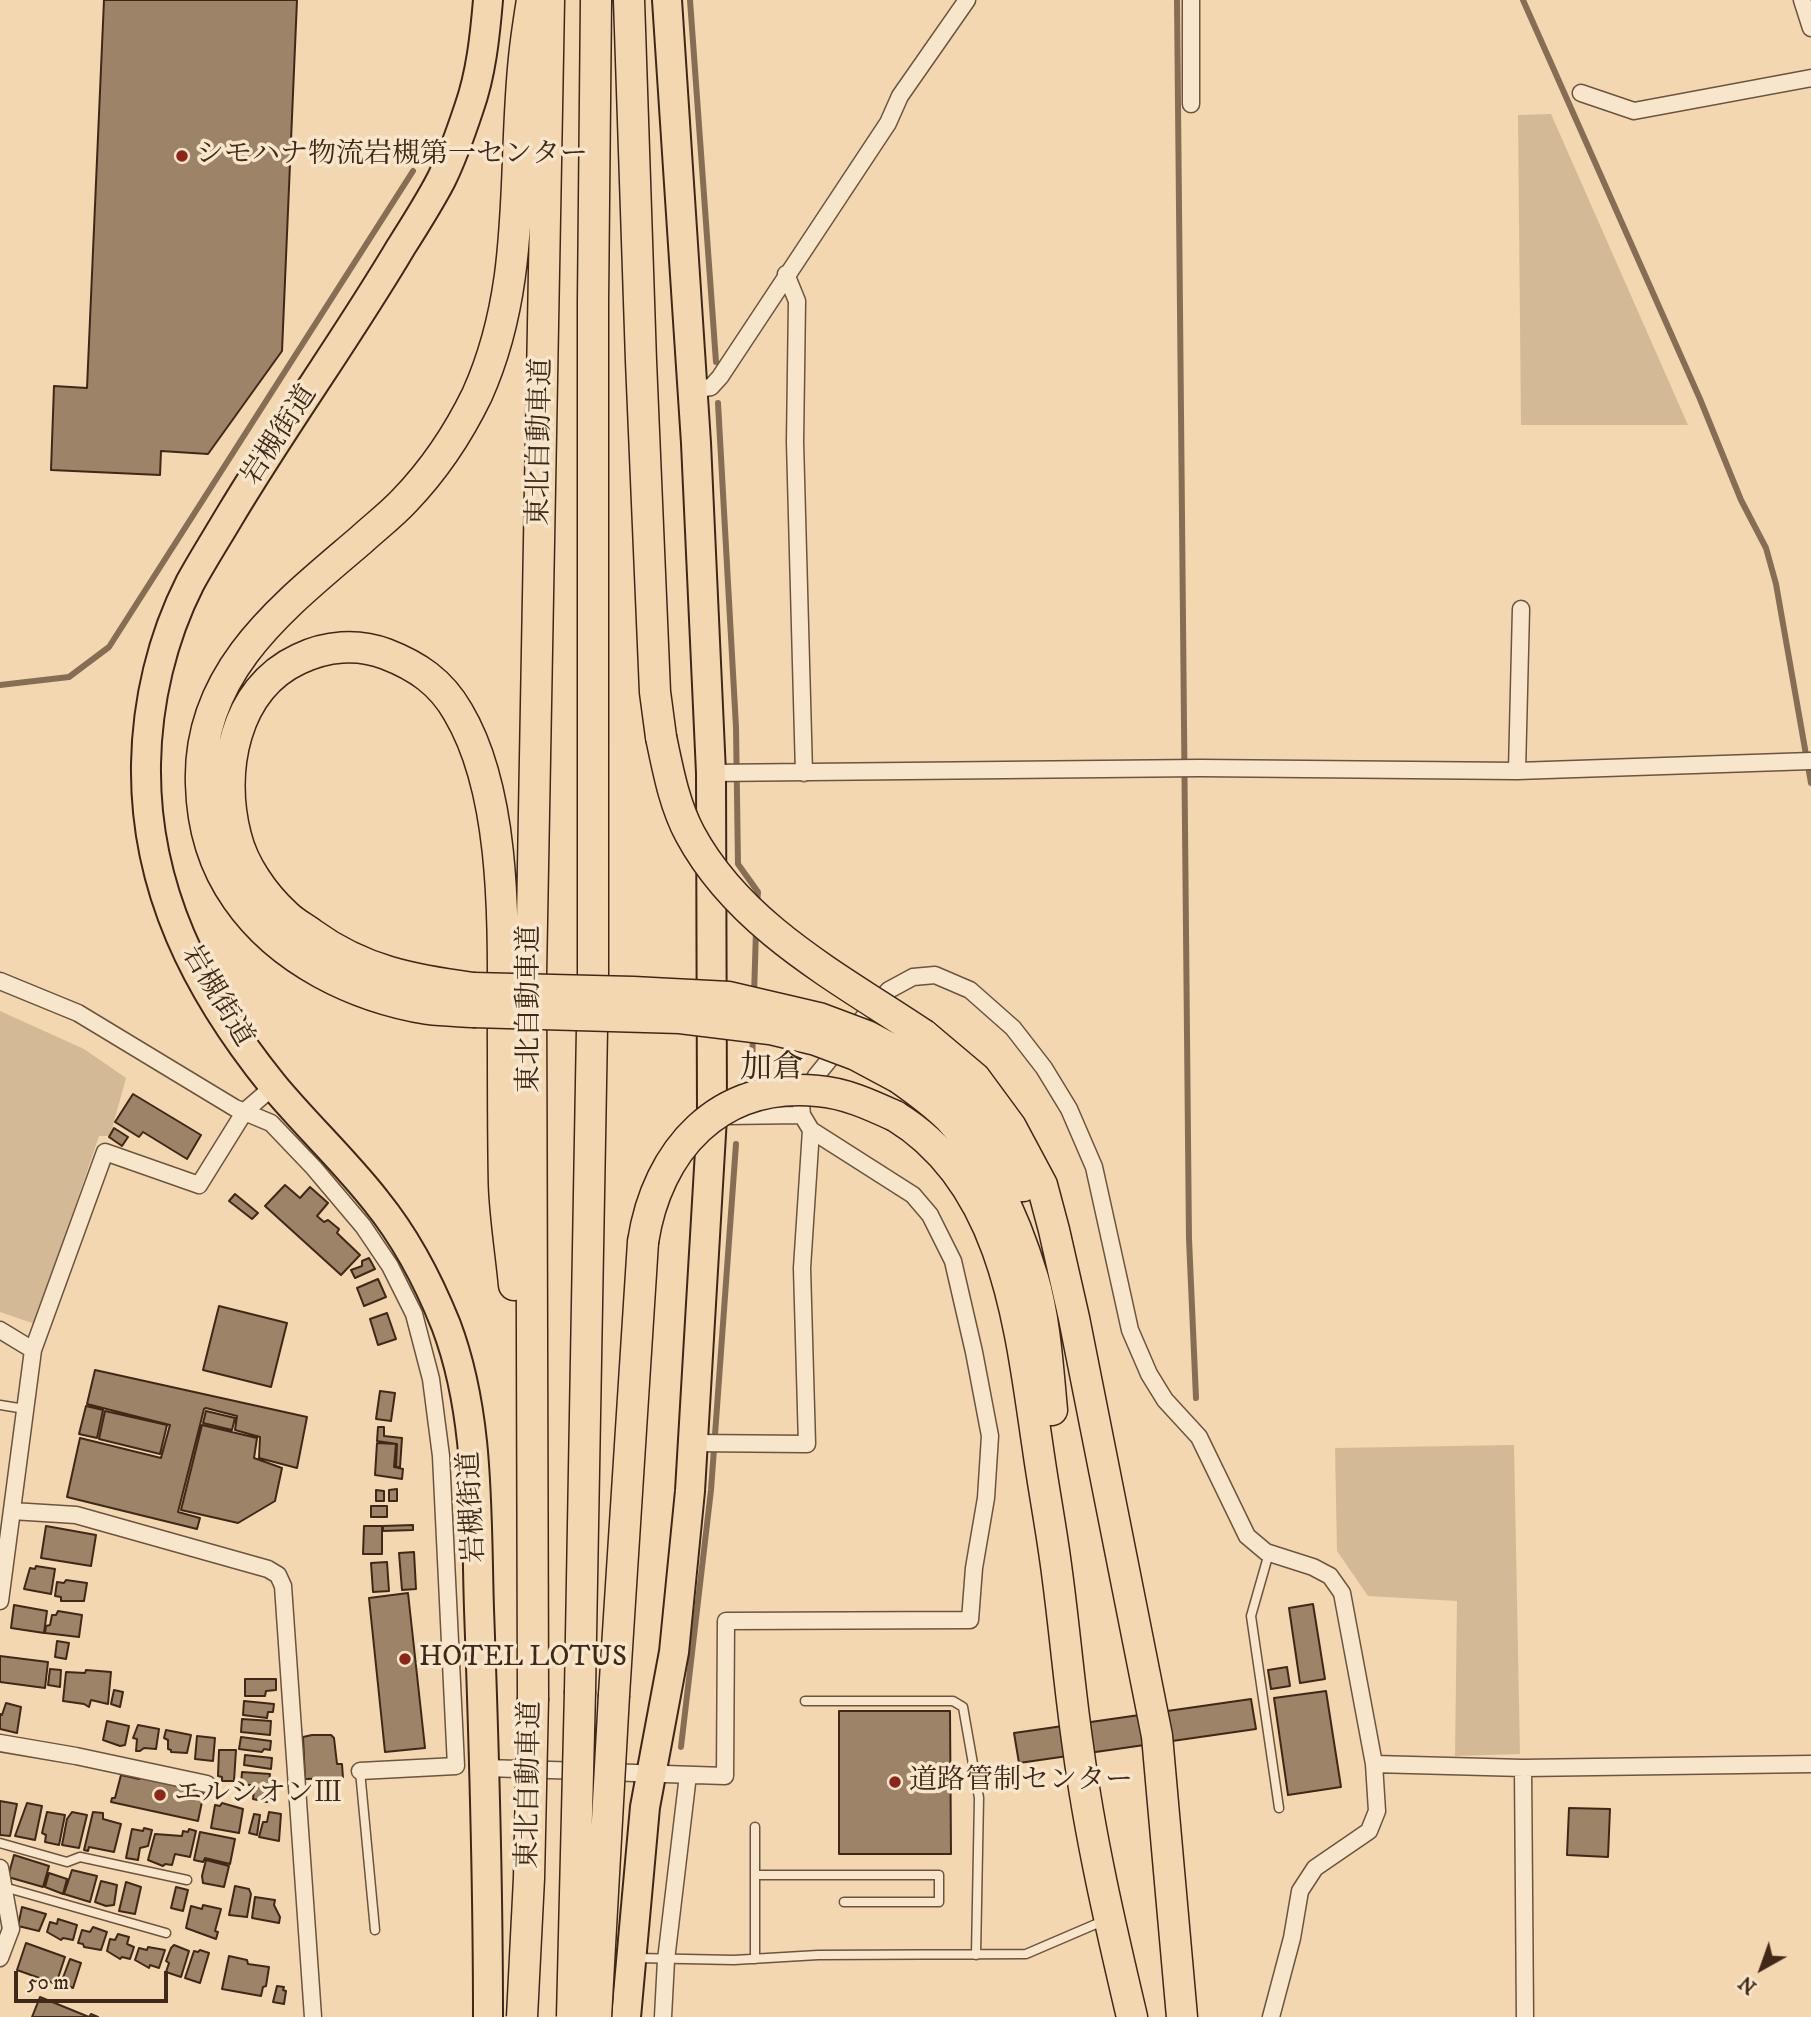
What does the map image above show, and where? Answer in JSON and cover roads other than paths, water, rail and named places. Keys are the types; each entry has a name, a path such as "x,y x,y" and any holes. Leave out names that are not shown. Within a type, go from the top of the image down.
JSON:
{"highway":[{"name":"岩槻街道","path":"488,0 485,38 471,104 442,178 381,282 248,484 189,585 170,629 157,676 148,724 146,766 148,814 155,858 167,905 206,991 274,1086 374,1199 399,1233 433,1294 457,1361 474,1463 485,1768 488,2017"},
{"path":"473,1000 427,1009 370,994 319,972 289,953 249,915 218,868 201,802 200,765 211,716 226,677 250,643 283,607 404,502 454,436 477,394 494,349 512,271 519,193 524,60 532,0"},
{"name":"東北自動車道","path":"522,2017 529,1878 533,1698 530,975 549,0"},
{"name":"東北自動車道","path":"572,2017 593,973 596,0"},
{"path":"629,0 640,361 656,692 671,787 689,833 737,901 796,949 911,1057 1004,1200 1034,1279 1047,1356 1055,1446 1055,1557"},
{"path":"626,2017 645,1807 674,1653 690,1491 729,773 691,390 667,0"},
{"path":"531,1463 504,1187 501,876 486,788 474,747 460,714 434,680 410,663 374,650 349,647 327,649 291,663 270,678 254,696 238,729 228,798 236,839 255,879 287,916 331,948 375,969 421,981 473,1000 680,1018 770,1029 816,1040 856,1055 911,1057 975,1078 1011,1127 1042,1185 1074,1318 1157,1736 1182,2015"},
{"path":"596,2017 642,1242 660,1178 684,1142 701,1125 740,1101 780,1091 819,1091 867,1103 909,1124 936,1148 981,1210 1010,1284 1027,1364 1055,1557 1078,1749 1109,1919 1132,2017"}],"street":[{"path":"691,390 711,387 720,377 888,123 900,96 967,0"},
{"path":"1191,0 1191,104"},
{"path":"1802,0 1811,28"},
{"path":"1580,93 1634,111 1811,78"},
{"path":"786,274 797,301 795,442 804,773"},
{"path":"1517,771 1521,609"},
{"path":"729,773 1183,769 1517,771 1805,762"},
{"path":"485,1768 725,1776 726,1621 970,1620 974,1569 986,1498 990,1436 953,1261 930,1215 913,1195 811,1130 802,1115 801,1104 816,1076 889,990 913,978 935,975 970,990 1013,1028 1044,1068 1069,1109 1094,1167 1130,1330 1149,1374 1165,1400 1199,1437 1247,1536 1269,1553 1313,1567 1330,1576 1342,1594 1374,1764 1377,1811 1369,1831 1315,1868 1300,1891 1292,1938 1271,2017"},
{"path":"0,981 78,1013 235,1108 271,1123 363,1226 390,1266 414,1314 431,1379 441,1456 456,1766 360,1771"},
{"path":"0,1601 33,1350 105,1152 199,1185 245,1111 274,1086"},
{"path":"712,1117 802,1115"},
{"path":"693,1443 807,1444 802,1268 811,1130"},
{"path":"0,1330 33,1350"},
{"path":"12,1511 76,1515 268,1569 278,1575 283,1586 313,2017"},
{"path":"0,1742 207,1784"},
{"path":"1374,1764 1523,1768 1811,1765"},
{"path":"1523,1768 1525,2017"},
{"path":"663,2017 666,1960 688,1775"},
{"path":"0,1868 11,1929 0,1958"}],"lane":[{"path":"0,1405 25,1409"},
{"path":"1269,1553 1251,1616 1279,1808"},
{"path":"805,1700 953,1701 963,1707 979,1798 976,1955"},
{"path":"360,1771 375,1930"},
{"path":"755,1827 755,1959"},
{"path":"0,1843 67,1862 80,1857 187,1880"},
{"path":"755,1875 939,1875 939,1902 844,1902"},
{"path":"4,1887 166,1933"},
{"path":"630,1958 666,1960 818,1955 1026,1954 1109,1919"}],"waterway":[{"path":"690,0 716,362"},
{"path":"1177,0 1189,1239 1196,1398"},
{"path":"1523,0 1700,399 1741,500 1766,548 1776,584 1811,783"},
{"path":"0,685 69,677 109,647 413,171"},
{"path":"718,403 736,727 738,864 758,892 757,905"},
{"path":"754,996 756,930"},
{"path":"751,1090 753,1035"},
{"path":"681,1747 711,1490 736,1144"}],"place":[{"name":"シモハナ物流岩槻第一センター","path":"182,156"},
{"name":"HOTEL LOTUS","path":"405,1659"},
{"name":"道路管制センター","path":"895,1782"},
{"name":"エルシオンⅢ","path":"160,1795"}],"district":[{"name":"加倉","path":"772,1070"}]}
